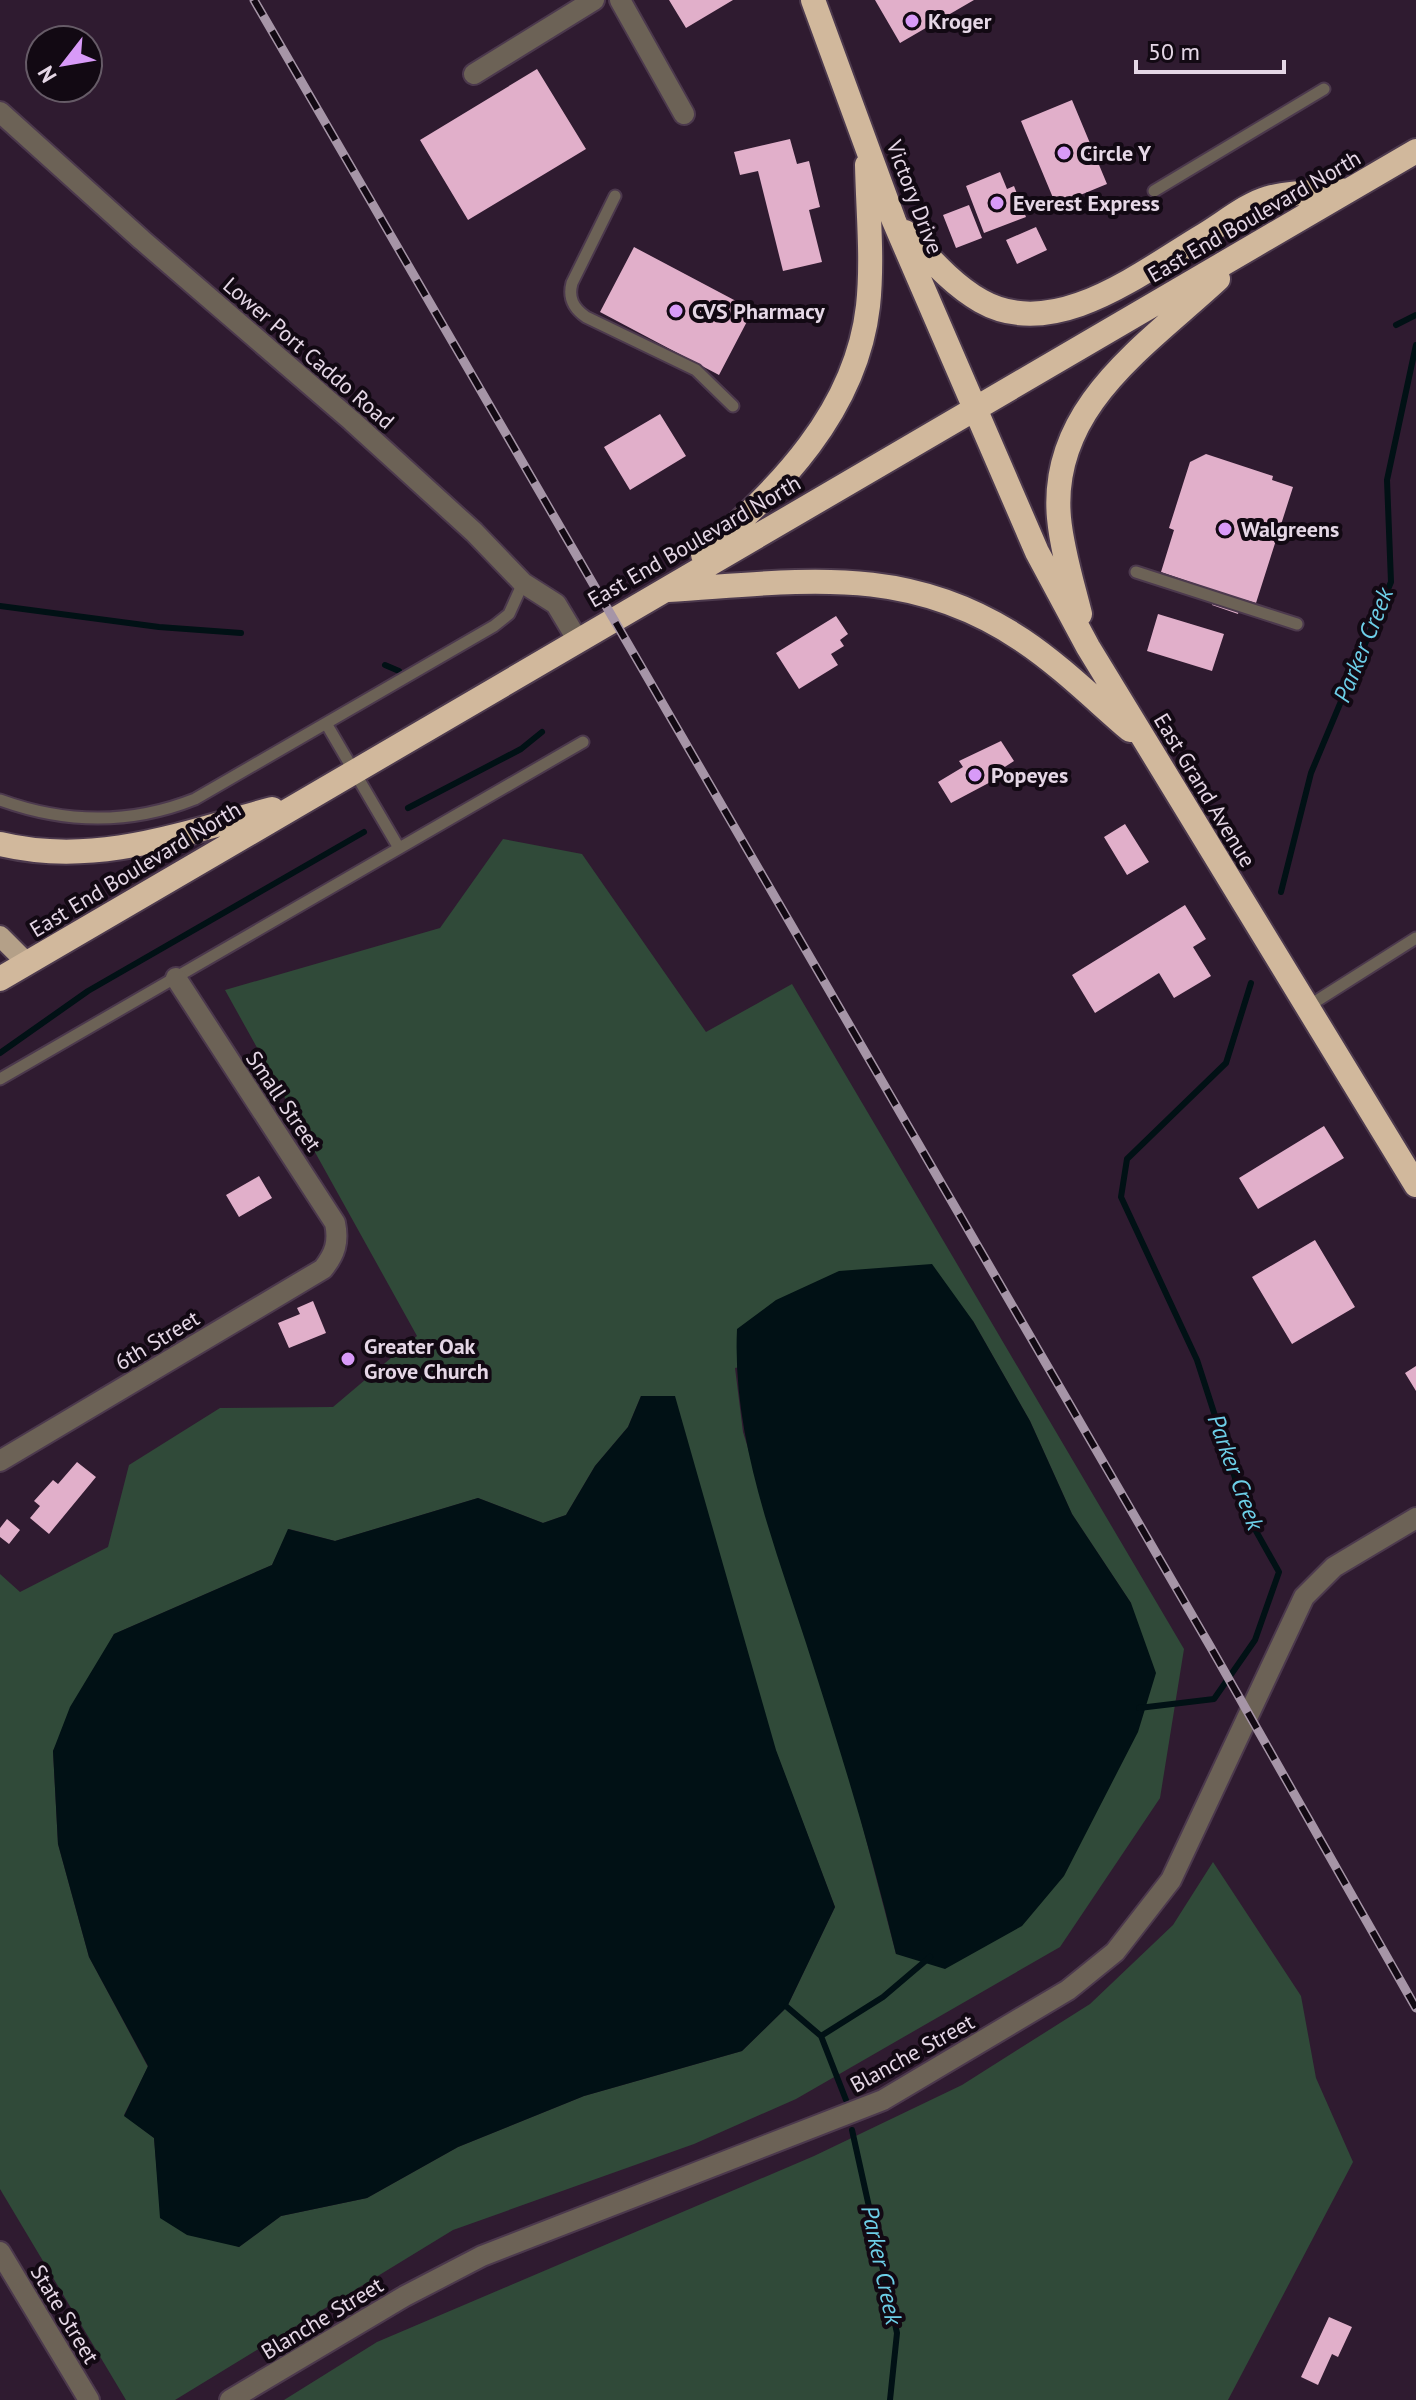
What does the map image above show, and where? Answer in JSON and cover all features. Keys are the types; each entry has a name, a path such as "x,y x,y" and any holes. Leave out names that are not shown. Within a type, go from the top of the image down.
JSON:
{"highway":[{"name":"Victory Drive","path":"813,0 894,221 974,410"},
{"path":"662,590 766,495 811,444 840,401 863,334 868,304 866,140"},
{"name":"East End Boulevard North","path":"0,979 1416,151"},
{"path":"894,221 951,278 984,303 1013,312 1045,312 1076,305 1116,287 1266,198 1353,188"},
{"path":"1088,647 1063,546 1059,515 1060,472 1072,433 1081,414 1103,387 1252,247"},
{"name":"East Grand Avenue","path":"974,410 1037,552 1088,647 1416,1185"},
{"path":"662,590 856,580 931,596 979,615 1023,641 1146,743"},
{"path":"0,844 61,853 111,851 301,801"}],"main road":[{"path":"0,936 27,963"}],"street":[{"path":"474,74 594,0"},
{"path":"620,0 684,114"},
{"name":"Lower Port Caddo Road","path":"0,112 142,240 352,421 474,532 523,583 556,604 577,639"},
{"name":"Small Street","path":"176,978 335,1223 338,1236 334,1255"},
{"name":"6th Street","path":"0,1461 323,1269 334,1255"},
{"name":"Blanche Street","path":"230,2400 459,2268 524,2238 863,2109 1068,1990 1115,1952 1171,1880 1304,1597 1334,1567 1416,1518"},
{"name":"State Street","path":"0,2252 89,2400"}],"lane":[{"path":"1154,191 1324,89"},
{"path":"615,196 572,283 574,307 586,317 696,370 733,406"},
{"path":"1136,572 1297,624"},
{"path":"0,800 61,818 123,819 150,815 195,799 494,626 509,614 523,583"},
{"path":"327,725 399,848"},
{"path":"0,1079 583,742"},
{"path":"1307,1007 1416,938"}],"green space":[{"path":"503,839 582,854 706,1032 792,984 1184,1649 1160,1798 1060,1947 796,2099 694,2144 453,2230 175,2400 126,2400 0,2189 0,1574 20,1592 108,1547 129,1465 220,1408 333,1407 417,1336 225,990 440,928","holes":["973,1321 1030,1421 1072,1514 1131,1603 896,1954 851,1782 743,1432 735,1368","641,1396 835,1907 787,2007 742,2051 584,2096 458,2147 367,2198 281,2216 239,2247 161,2218 154,2138 124,2115 148,2067 89,1957 58,1844 53,1751 114,1634 272,1565 289,1529 335,1541 478,1498 543,1523 566,1515 595,1466 628,1427"]},
{"path":"1213,1862 1301,1996 1316,2078 1353,2162 1228,2400 284,2400 377,2342 814,2156 962,2085 1090,2004 1173,1925"}],"shaded area":[{"path":"932,1264 973,1321 1030,1421 1072,1514 1131,1603 1156,1673 1138,1732 1064,1876 1022,1926 945,1969 896,1954 854,1798 757,1488 741,1409 737,1369 737,1329 776,1300 839,1271"},
{"path":"641,1396 675,1396 776,1750 835,1907 787,2007 742,2051 584,2096 458,2147 367,2198 281,2216 239,2247 187,2235 160,2218 154,2138 124,2116 148,2066 89,1957 58,1844 53,1751 70,1707 114,1634 272,1565 288,1529 335,1541 478,1498 543,1523 566,1515 595,1466 628,1427"}],"building":[{"path":"669,0 733,0 686,28"},
{"name":"Kroger","path":"875,0 974,0 900,43"},
{"path":"537,69 586,149 468,220 420,140"},
{"name":"Circle Y","path":"1072,100 1107,184 1056,205 1021,121"},
{"path":"790,139 797,164 809,161 820,207 809,210 822,262 783,271 758,171 740,175 734,152"},
{"name":"Everest Express","path":"1000,172 1007,189 1014,186 1026,217 984,233 966,186"},
{"path":"969,205 982,238 956,248 943,215"},
{"path":"1036,227 1047,250 1017,264 1006,240"},
{"name":"CVS Pharmacy","path":"634,247 753,310 719,375 600,312"},
{"path":"660,414 686,456 630,490 604,447"},
{"name":"Walgreens","path":"1206,454 1273,476 1272,480 1293,487 1256,603 1242,599 1238,614 1212,605 1216,591 1161,572 1174,530 1169,528 1190,462"},
{"path":"1158,614 1224,634 1212,671 1147,651"},
{"path":"836,616 848,634 840,640 844,646 831,654 838,665 799,689 776,653"},
{"name":"Popeyes","path":"1001,741 1014,761 997,772 1000,777 951,803 938,782 963,767 959,761"},
{"path":"1125,824 1149,862 1127,875 1104,837"},
{"path":"1185,905 1206,939 1193,947 1211,976 1174,998 1159,973 1095,1013 1072,975"},
{"path":"1324,1126 1344,1158 1258,1209 1239,1178"},
{"path":"259,1176 272,1198 239,1217 226,1195"},
{"path":"1315,1240 1355,1307 1292,1344 1252,1277"},
{"path":"313,1301 326,1333 289,1348 278,1323 300,1314 297,1308"},
{"path":"1416,1366 1416,1391 1405,1373"},
{"path":"77,1462 96,1477 49,1534 30,1518 40,1506 34,1501 53,1480 58,1484"},
{"path":"7,1519 20,1530 9,1544 0,1537 0,1528"},
{"path":"1329,2317 1352,2327 1338,2357 1332,2354 1318,2385 1301,2377"}],"waterway":[{"path":"1396,325 1416,315"},
{"name":"Parker Creek","path":"1281,892 1311,773 1391,582 1387,480 1416,345"},
{"path":"0,606 159,627 241,633"},
{"path":"385,665 399,671"},
{"path":"408,808 521,749 542,732"},
{"path":"0,1053 88,991 364,832"},
{"name":"Parker Creek","path":"1139,1708 1214,1699 1255,1640 1279,1572 1247,1515 1197,1360 1121,1197 1127,1159 1226,1063 1251,983"},
{"name":"Parker Creek","path":"846,2100 821,2036 883,1997 930,1957"},
{"path":"787,2007 821,2036"},
{"name":"Parker Creek","path":"852,2130 897,2333 890,2400"}],"railway":[{"path":"254,0 1210,1646 1416,2008"}],"place":[{"name":"Kroger","path":"912,21"},
{"name":"Circle Y","path":"1064,153"},
{"name":"Everest Express","path":"997,203"},
{"name":"CVS Pharmacy","path":"676,311"},
{"name":"Walgreens","path":"1225,529"},
{"name":"Popeyes","path":"975,775"},
{"name":"Greater Oak Grove Church","path":"348,1359"}]}
